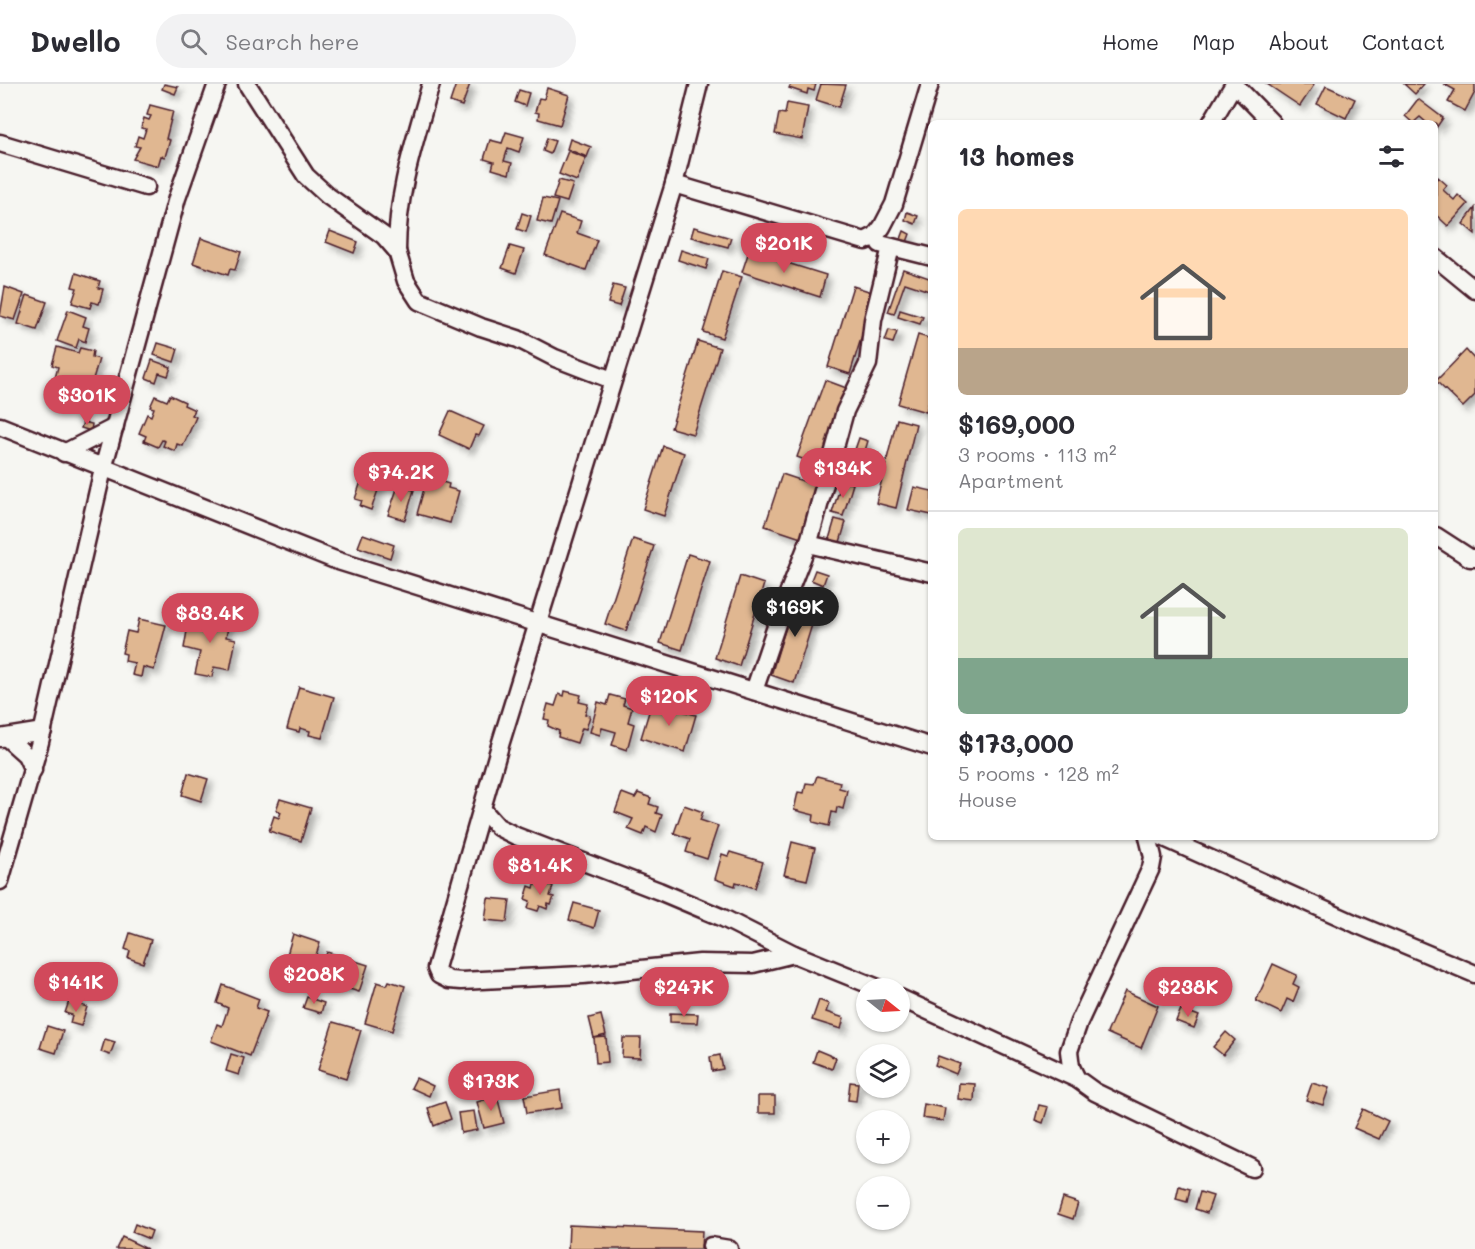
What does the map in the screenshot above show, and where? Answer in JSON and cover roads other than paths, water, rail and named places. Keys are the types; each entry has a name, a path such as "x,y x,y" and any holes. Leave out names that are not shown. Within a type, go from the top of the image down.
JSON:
{"street":[{"path":"0,881 43,731 103,469 177,198 217,84"},
{"path":"247,84 306,176 328,196 384,236 397,251"},
{"path":"431,84 403,181 397,215 397,251 406,281 419,301 518,339 555,358 612,380"},
{"path":"699,84 674,184 612,380 436,968 439,975 448,980 583,975 700,963 753,964 794,954"},
{"path":"865,241 875,236 894,204 930,84"},
{"path":"1213,120 1234,84 1269,120"},
{"path":"0,143 146,186"},
{"path":"674,184 865,241 928,255"},
{"path":"754,690 808,544 845,411 868,364 873,320 891,247"},
{"path":"1438,260 1475,290"},
{"path":"0,426 335,560 928,746"},
{"path":"64,453 115,427"},
{"path":"1438,537 1473,559"},
{"path":"808,544 928,572"},
{"path":"4,738 43,731"},
{"path":"4,738 26,755 33,770"},
{"path":"482,810 498,827 516,836 668,894 723,918 794,954 856,979"},
{"path":"1077,1079 1071,1067 1069,1051 1078,1022 1151,868 1153,857 1149,840"},
{"path":"1169,840 1356,924 1475,974"},
{"path":"910,1003 1077,1079 1095,1092 1252,1168"},
{"path":"711,1246 729,1249"}]}
